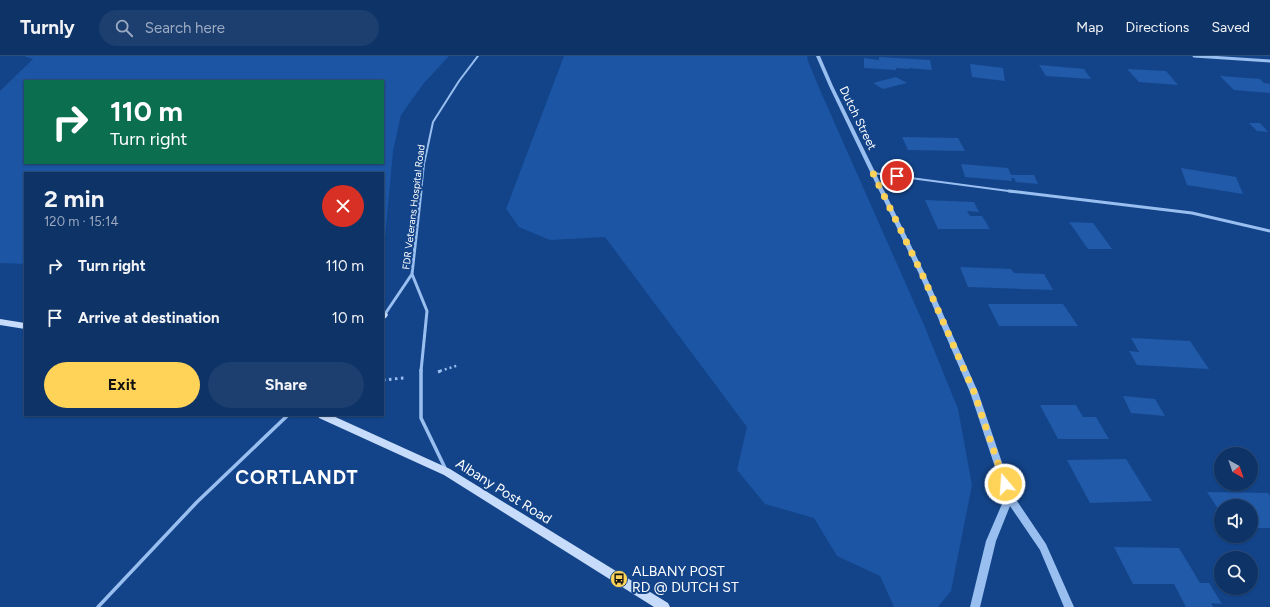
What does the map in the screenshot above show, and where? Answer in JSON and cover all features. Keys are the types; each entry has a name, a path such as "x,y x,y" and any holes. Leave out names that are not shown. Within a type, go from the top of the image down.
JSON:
{"main road":[{"path":"0,322 24,326"},
{"name":"Albany Post Road","path":"324,416 447,472 664,607"}],"street":[{"name":"Dutch Street","path":"818,56 923,276 974,392 1009,497 1043,546 1070,607"},
{"path":"1194,56 1270,61"},
{"path":"975,607 991,541 1009,497"}],"lane":[{"name":"FDR Veterans Hospital Road","path":"384,316 412,274 424,164 432,122 459,81 478,56"},
{"path":"873,173 958,183 1024,194 1188,212 1270,231"},
{"path":"412,274 427,310 420,376 422,418 447,472"},
{"path":"98,607 197,502 287,416"}],"path":[{"path":"432,374 459,365"},
{"path":"384,380 406,378"}],"shaded area":[{"path":"24,56 449,56 424,83 401,115 393,151 384,249 384,172 24,172 24,264 0,263 0,91 33,59"},
{"path":"564,56 807,56 820,90 924,325 958,409 972,485 951,591 938,607 894,607 880,576 837,556 814,518 765,504 737,470 747,427 605,237 550,240 519,227 506,209"}],"building":[{"path":"879,57 930,60 932,70 909,68 896,68 896,70 864,68 864,58 879,60"},
{"path":"970,64 1003,68 1005,81 972,77"},
{"path":"1039,65 1084,69 1091,79 1046,76"},
{"path":"1127,69 1166,71 1178,85 1139,82"},
{"path":"1220,76 1260,79 1264,83 1270,84 1270,93 1234,90"},
{"path":"896,77 907,83 883,89 873,83"},
{"path":"1249,123 1260,123 1268,132 1257,131"},
{"path":"902,137 958,138 965,151 908,150"},
{"path":"961,164 1008,168 1011,175 1034,175 1038,184 1016,182 1014,178 1011,178 1012,181 965,177"},
{"path":"1181,168 1236,177 1243,194 1187,185"},
{"path":"925,200 974,202 979,212 967,211 970,216 982,216 990,229 938,229"},
{"path":"1069,222 1093,223 1112,249 1088,249"},
{"path":"960,267 1011,269 1014,273 1044,274 1053,290 968,287"},
{"path":"988,304 1063,304 1078,326 999,326"},
{"path":"1131,338 1190,341 1209,369 1137,365 1129,351 1139,352"},
{"path":"1123,396 1155,399 1165,416 1131,413"},
{"path":"1040,405 1076,405 1083,417 1096,417 1109,439 1058,439"},
{"path":"1126,459 1152,501 1090,503 1067,460"},
{"path":"1207,492 1268,493 1270,496 1270,528 1258,528 1258,499 1214,499 1214,502"},
{"path":"1114,547 1179,548 1200,583 1209,583 1214,591 1214,595 1216,595 1222,604 1211,603 1213,607 1186,607 1174,584 1133,584"}],"place":[{"name":"ALBANY POST RD @ DUTCH ST","path":"619,579"}],"district":[{"name":"CORTLANDT","path":"297,477"}],"route":[{"path":"897,176 873,173 923,276 974,392 1005,484"}]}
